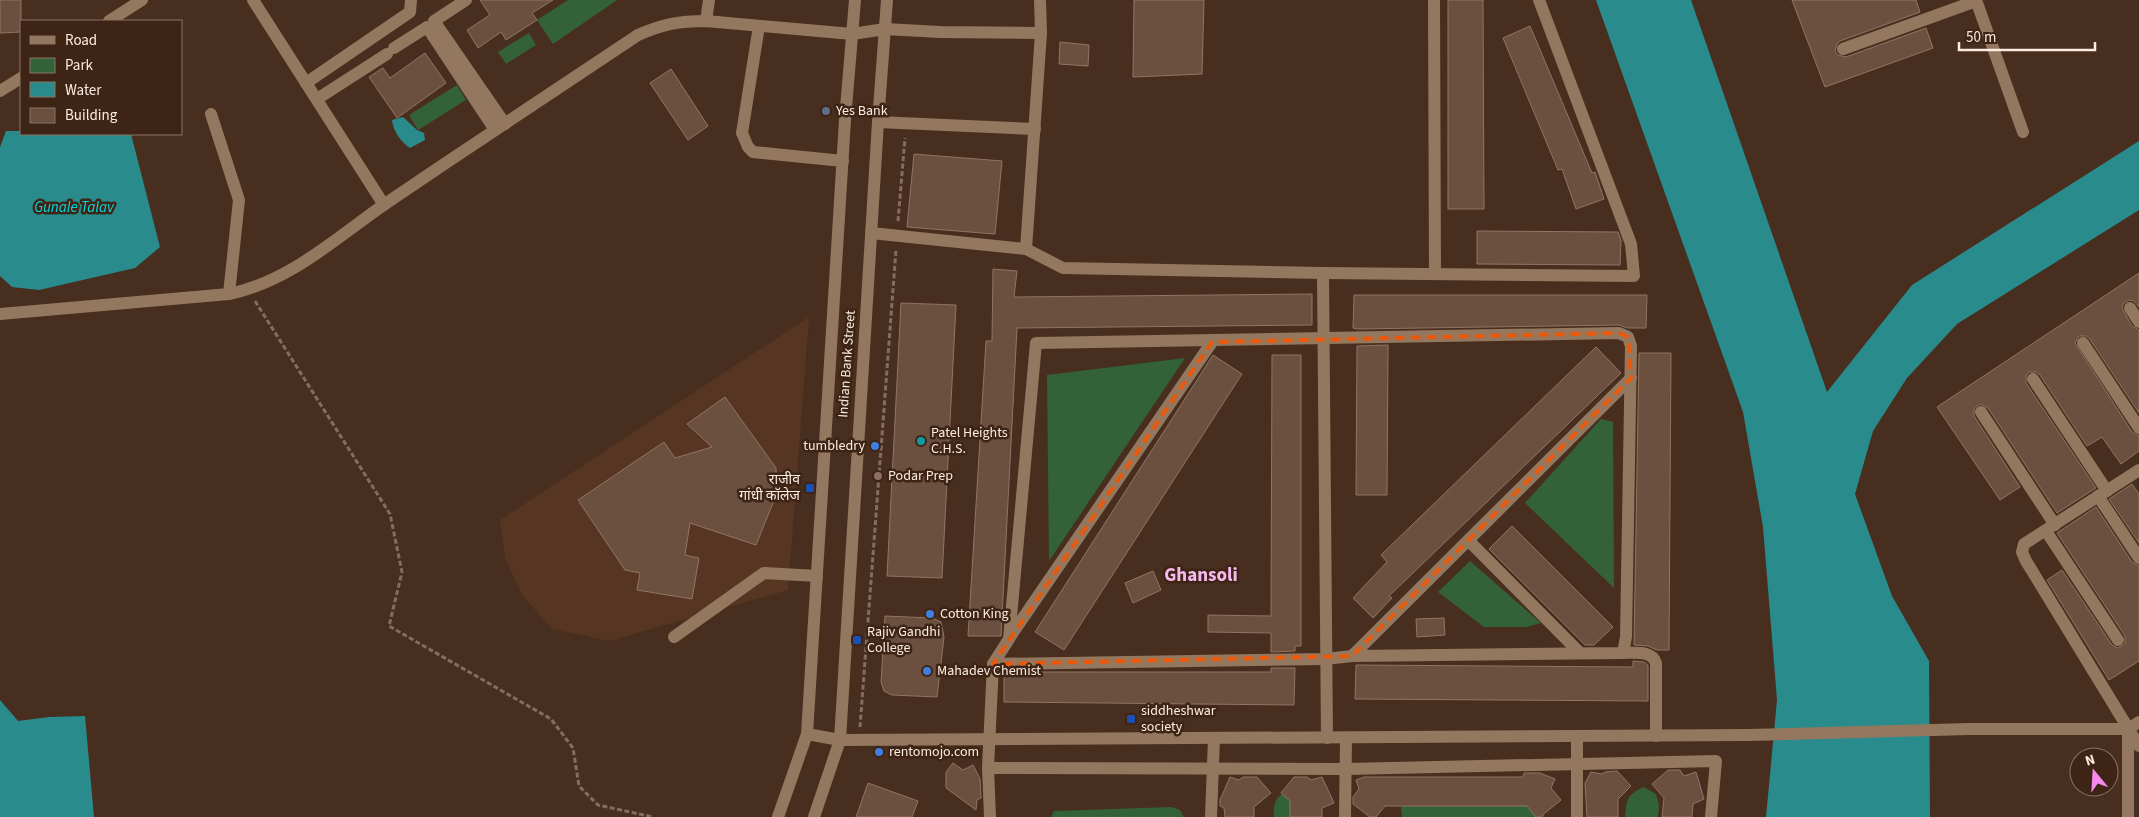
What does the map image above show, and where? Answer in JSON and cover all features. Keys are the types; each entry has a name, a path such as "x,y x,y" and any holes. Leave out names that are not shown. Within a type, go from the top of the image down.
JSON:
{"street":[{"path":"111,20 142,0"},
{"path":"253,0 384,205"},
{"path":"306,83 410,12 411,0"},
{"path":"466,0 434,21 500,127"},
{"path":"706,21 709,0"},
{"name":"Indian Bank Street","path":"778,817 807,734 842,161 855,0"},
{"name":"Indian Bank Street","path":"814,817 840,740 887,0"},
{"path":"1026,248 1041,33 1040,0"},
{"path":"1434,0 1435,274"},
{"path":"871,233 1026,248 1063,268 1634,276 1631,244 1539,0"},
{"path":"1843,49 1976,0 2024,132"},
{"path":"0,314 229,294 248,290 289,272 384,205 638,35 660,25 682,21 706,21 852,34 885,29 940,32 1041,33"},
{"path":"759,26 742,133 744,141 754,152 842,161"},
{"path":"317,99 427,27 500,127"},
{"path":"0,91 20,79"},
{"path":"211,114 239,200 229,294"},
{"path":"878,122 1034,129"},
{"path":"1323,273 1327,738"},
{"path":"2130,308 2139,322"},
{"path":"1009,639 1036,343 1212,342 1619,333 1628,337 1631,346 1626,637 1623,653"},
{"path":"990,817 988,768 993,664 1212,342"},
{"path":"2083,343 2139,428"},
{"path":"1352,656 1631,378"},
{"path":"2033,379 2139,558"},
{"path":"1981,412 2118,640"},
{"path":"2139,470 2024,544 2022,552 2139,746"},
{"path":"1469,541 1580,652"},
{"path":"674,637 764,573 817,576"},
{"path":"993,664 1580,652 1650,654 1655,658 1656,663 1656,736"},
{"path":"807,734 840,740 1656,736 1969,729 2128,729 2139,722"},
{"path":"2128,729 2128,817"},
{"path":"1577,736 1577,817"},
{"path":"1211,817 1214,738"},
{"path":"1345,817 1346,738"},
{"path":"988,768 1346,769 1578,766 1716,761 1711,817"}],"path":[{"path":"898,222 906,123"},
{"path":"859,740 897,242"},
{"path":"248,290 390,514 402,572 389,626 551,718 573,748 579,786 598,805 652,817"}],"highlighted area":[{"path":"1619,333 1628,337 1631,378 1352,656 993,664 1212,342"}],"shaded area":[{"path":"809,317 788,590 609,641 552,629 522,595 505,558 500,520"}],"green space":[{"path":"568,0 617,0 553,44 537,20"},
{"path":"529,33 536,45 506,64 498,52"},
{"path":"457,85 466,100 418,130 409,115"},
{"path":"1185,358 1049,561 1047,375"},
{"path":"1601,419 1613,422 1614,588 1525,503"},
{"path":"1470,561 1541,623 1527,627 1484,627 1438,592"},
{"path":"1644,787 1656,794 1659,805 1658,817 1625,817 1629,798 1634,792"},
{"path":"1291,790 1302,817 1274,817 1276,800 1282,794"},
{"path":"1528,801 1544,813 1544,817 1402,817 1401,807 1411,802"},
{"path":"1171,807 1180,810 1184,817 1051,817 1054,811"}],"water":[{"path":"1596,0 1691,0 1827,392 1912,285 2139,141 2139,210 1957,324 1907,378 1873,431 1855,494 1892,596 1929,661 1930,817 1766,817 1777,700 1763,527 1743,412"},
{"path":"403,117 417,130 424,133 425,140 410,148 404,143 398,136 392,120"},
{"name":"Gunale Talav","path":"6,131 20,131 20,135 131,135 160,247 135,268 39,290 12,287 0,276 0,147"},
{"path":"0,700 18,721 49,717 85,716 94,817 0,817"}],"building":[{"path":"0,0 21,0 20,32 0,33"},
{"path":"480,0 553,0 532,13 537,20 506,40 501,32 478,48 467,30 490,15"},
{"path":"1134,0 1204,0 1202,74 1133,77"},
{"path":"1448,0 1483,0 1484,209 1448,209"},
{"path":"1792,0 1916,0 1920,12 1840,41 1835,51 1838,55 1846,57 1926,28 1933,48 1825,87"},
{"path":"1530,26 1592,173 1595,172 1604,199 1576,209 1562,169 1558,170 1503,38"},
{"path":"1060,42 1089,45 1088,66 1059,64"},
{"path":"425,53 446,83 397,118 369,77 383,68 390,78"},
{"path":"671,69 708,126 688,140 650,83"},
{"path":"914,154 1002,161 995,234 907,227"},
{"path":"1477,231 1618,232 1621,240 1620,265 1477,264"},
{"path":"993,269 1017,271 1014,297 1312,294 1312,325 1017,328 1001,636 968,636 986,341 992,341"},
{"path":"2139,273 2139,307 2134,301 2129,300 2123,304 2122,308 2132,326 2139,330 2139,413 2089,338 2079,336 2075,343 2132,432 2139,436 2139,451 2121,464 2102,437 2087,446 2040,375 2036,372 2029,372 2026,376 2026,383 2096,488 2057,513 1988,408 1980,404 1974,409 1974,416 2020,487 2000,500 1937,407"},
{"path":"1354,295 1647,295 1646,328 1628,328 1619,325 1357,329 1353,328"},
{"name":"Patel Heights C.H.S.","path":"901,303 956,305 942,578 887,576"},
{"path":"1388,345 1387,495 1356,495 1357,346"},
{"path":"1596,347 1621,373 1389,596 1392,598 1373,618 1353,598 1387,562 1381,555"},
{"path":"1639,353 1671,353 1669,650 1657,650 1648,646 1634,645"},
{"path":"1213,355 1242,374 1064,650 1035,632"},
{"path":"1272,355 1301,355 1301,646 1295,646 1295,651 1271,652 1271,633 1208,632 1208,615 1271,616"},
{"path":"725,397 776,468 777,493 756,545 690,523 685,555 699,558 692,599 637,590 640,573 625,570 578,500 664,442 675,458 712,447 687,424"},
{"path":"2132,484 2139,494 2139,543 2109,499"},
{"path":"2096,507 2132,562 2139,566 2139,661 2109,680 2047,580 2062,570 2112,645 2118,648 2125,644 2125,636 2057,533"},
{"path":"1512,526 1613,627 1594,645 1585,645 1489,549"},
{"path":"1153,571 1161,590 1133,603 1125,583"},
{"path":"885,616 932,618 941,622 944,637 937,697 892,695 884,691 881,682"},
{"path":"1444,618 1445,635 1417,637 1416,619"},
{"path":"1633,661 1644,662 1648,665 1648,701 1355,699 1356,665 1633,667"},
{"path":"1271,668 1295,668 1294,705 1004,702 1004,672 1271,672"},
{"path":"953,763 963,770 973,765 980,779 981,798 977,800 976,810 946,788 946,772"},
{"path":"1668,770 1680,770 1684,776 1696,772 1704,799 1693,804 1692,817 1662,817 1664,798 1652,784"},
{"path":"1617,771 1631,786 1618,799 1618,817 1587,817 1585,783 1591,772 1602,774"},
{"path":"1524,773 1540,773 1555,779 1551,788 1561,800 1540,817 1536,817 1527,806 1385,806 1376,817 1370,817 1353,804 1353,797 1359,789 1356,780 1364,777 1523,777"},
{"path":"1230,777 1239,780 1243,777 1257,777 1271,793 1254,807 1254,817 1225,817 1224,808 1220,806 1220,800"},
{"path":"1294,777 1307,777 1311,780 1322,777 1334,803 1322,808 1322,817 1290,817 1290,801 1281,793"},
{"path":"868,783 918,801 912,817 856,817"}],"place":[{"name":"Yes Bank","path":"826,111"},
{"name":"Patel Heights C.H.S.","path":"921,441"},
{"name":"tumbledry","path":"875,446"},
{"name":"Podar Prep","path":"878,476"},
{"name":"राजीव गांधी कॉलेज","path":"810,488"},
{"name":"Cotton King","path":"930,614"},
{"name":"Rajiv Gandhi College","path":"857,640"},
{"name":"Mahadev Chemist","path":"927,671"},
{"name":"siddheshwar society","path":"1131,719"},
{"name":"rentomojo.com","path":"879,752"}],"district":[{"name":"Ghansoli","path":"1201,575"}]}
